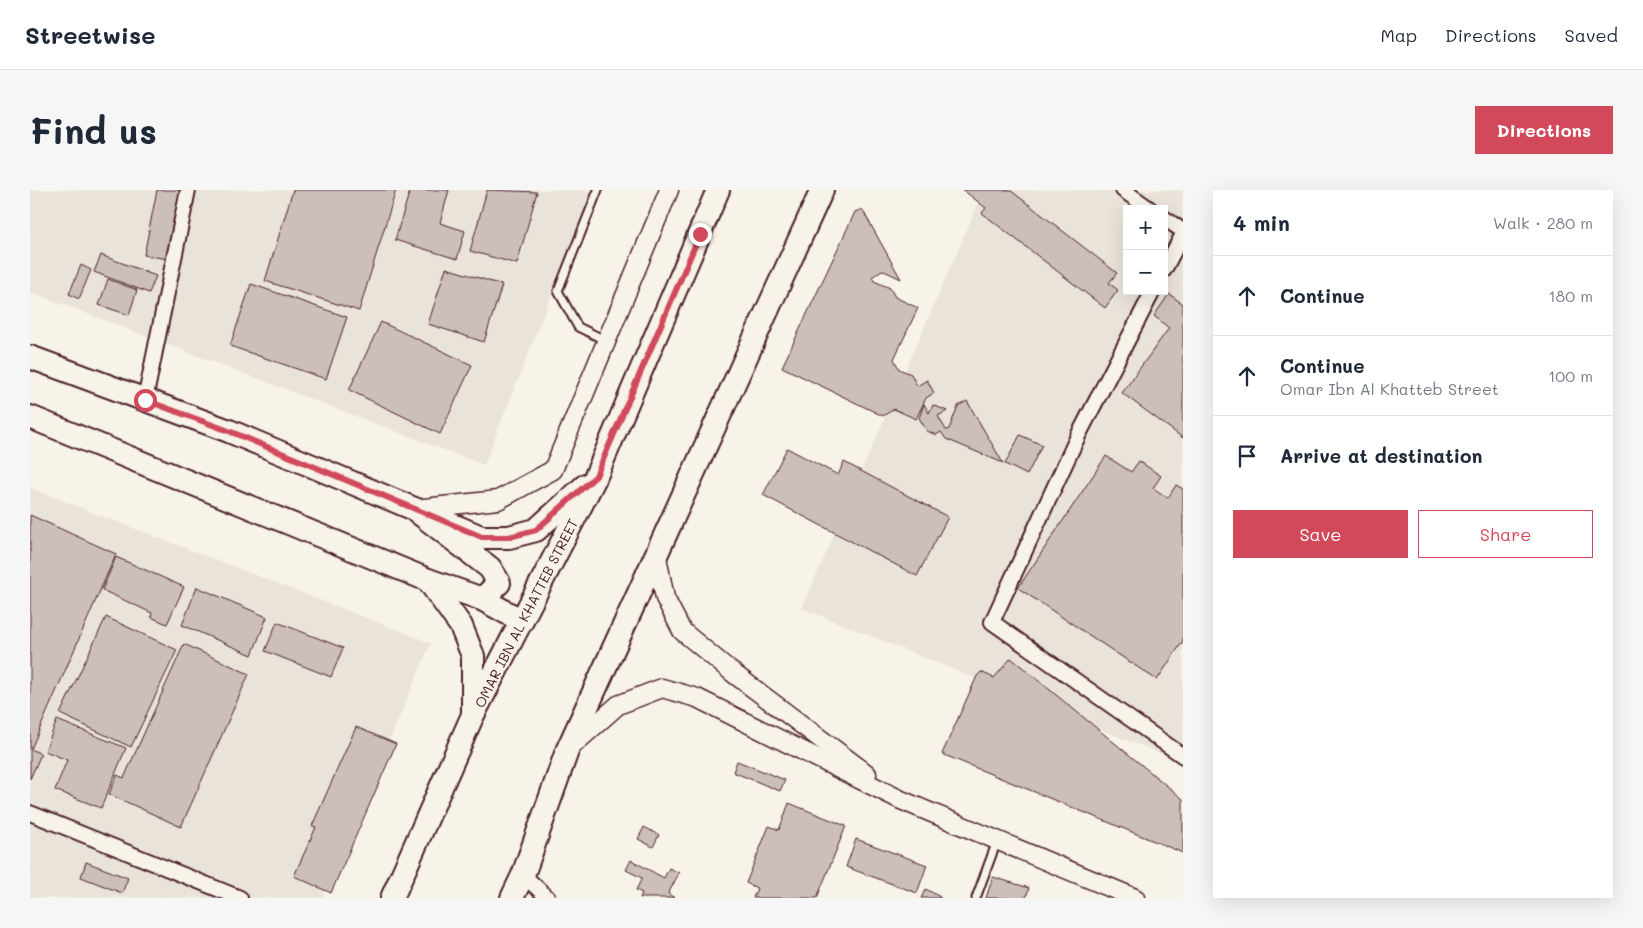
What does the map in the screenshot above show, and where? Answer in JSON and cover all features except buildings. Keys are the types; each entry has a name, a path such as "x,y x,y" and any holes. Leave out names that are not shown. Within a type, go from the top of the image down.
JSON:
{"main road":[{"name":"OMAR IBN AL KHATTEB STREET","path":"392,898 472,717 596,476 720,190"},
{"path":"792,257 814,190"},
{"path":"512,898 523,875 567,750 822,190"},
{"path":"30,357 229,431 482,537 509,537 536,530 596,476"},
{"path":"30,417 428,580 482,598 522,621"},
{"path":"414,509 490,568 499,583 482,598"},
{"path":"428,580 460,626 472,656 472,717"}],"street":[{"path":"145,400 188,190"},
{"path":"414,509 498,500 554,470 669,190"},
{"path":"1122,190 1144,205"},
{"path":"1168,221 1183,232 1168,262"},
{"path":"1151,295 1078,436 992,622 1183,756"},
{"path":"656,552 665,598 682,631 733,673 901,800"},
{"path":"567,750 618,705 662,688 697,698 901,800 1135,898"},
{"path":"30,812 240,898"},
{"path":"523,875 548,898"}],"lane":[{"path":"598,190 558,291 578,328 607,341"},
{"path":"976,898 997,840"}],"shaded area":[{"path":"30,190 593,190 484,465 30,292"},
{"path":"984,190 1183,190 1183,763 802,608"},
{"path":"30,488 431,643 322,898 30,898"}],"route":[{"path":"145,400 229,431 482,537 509,537 536,530 596,476 700,234"}]}
